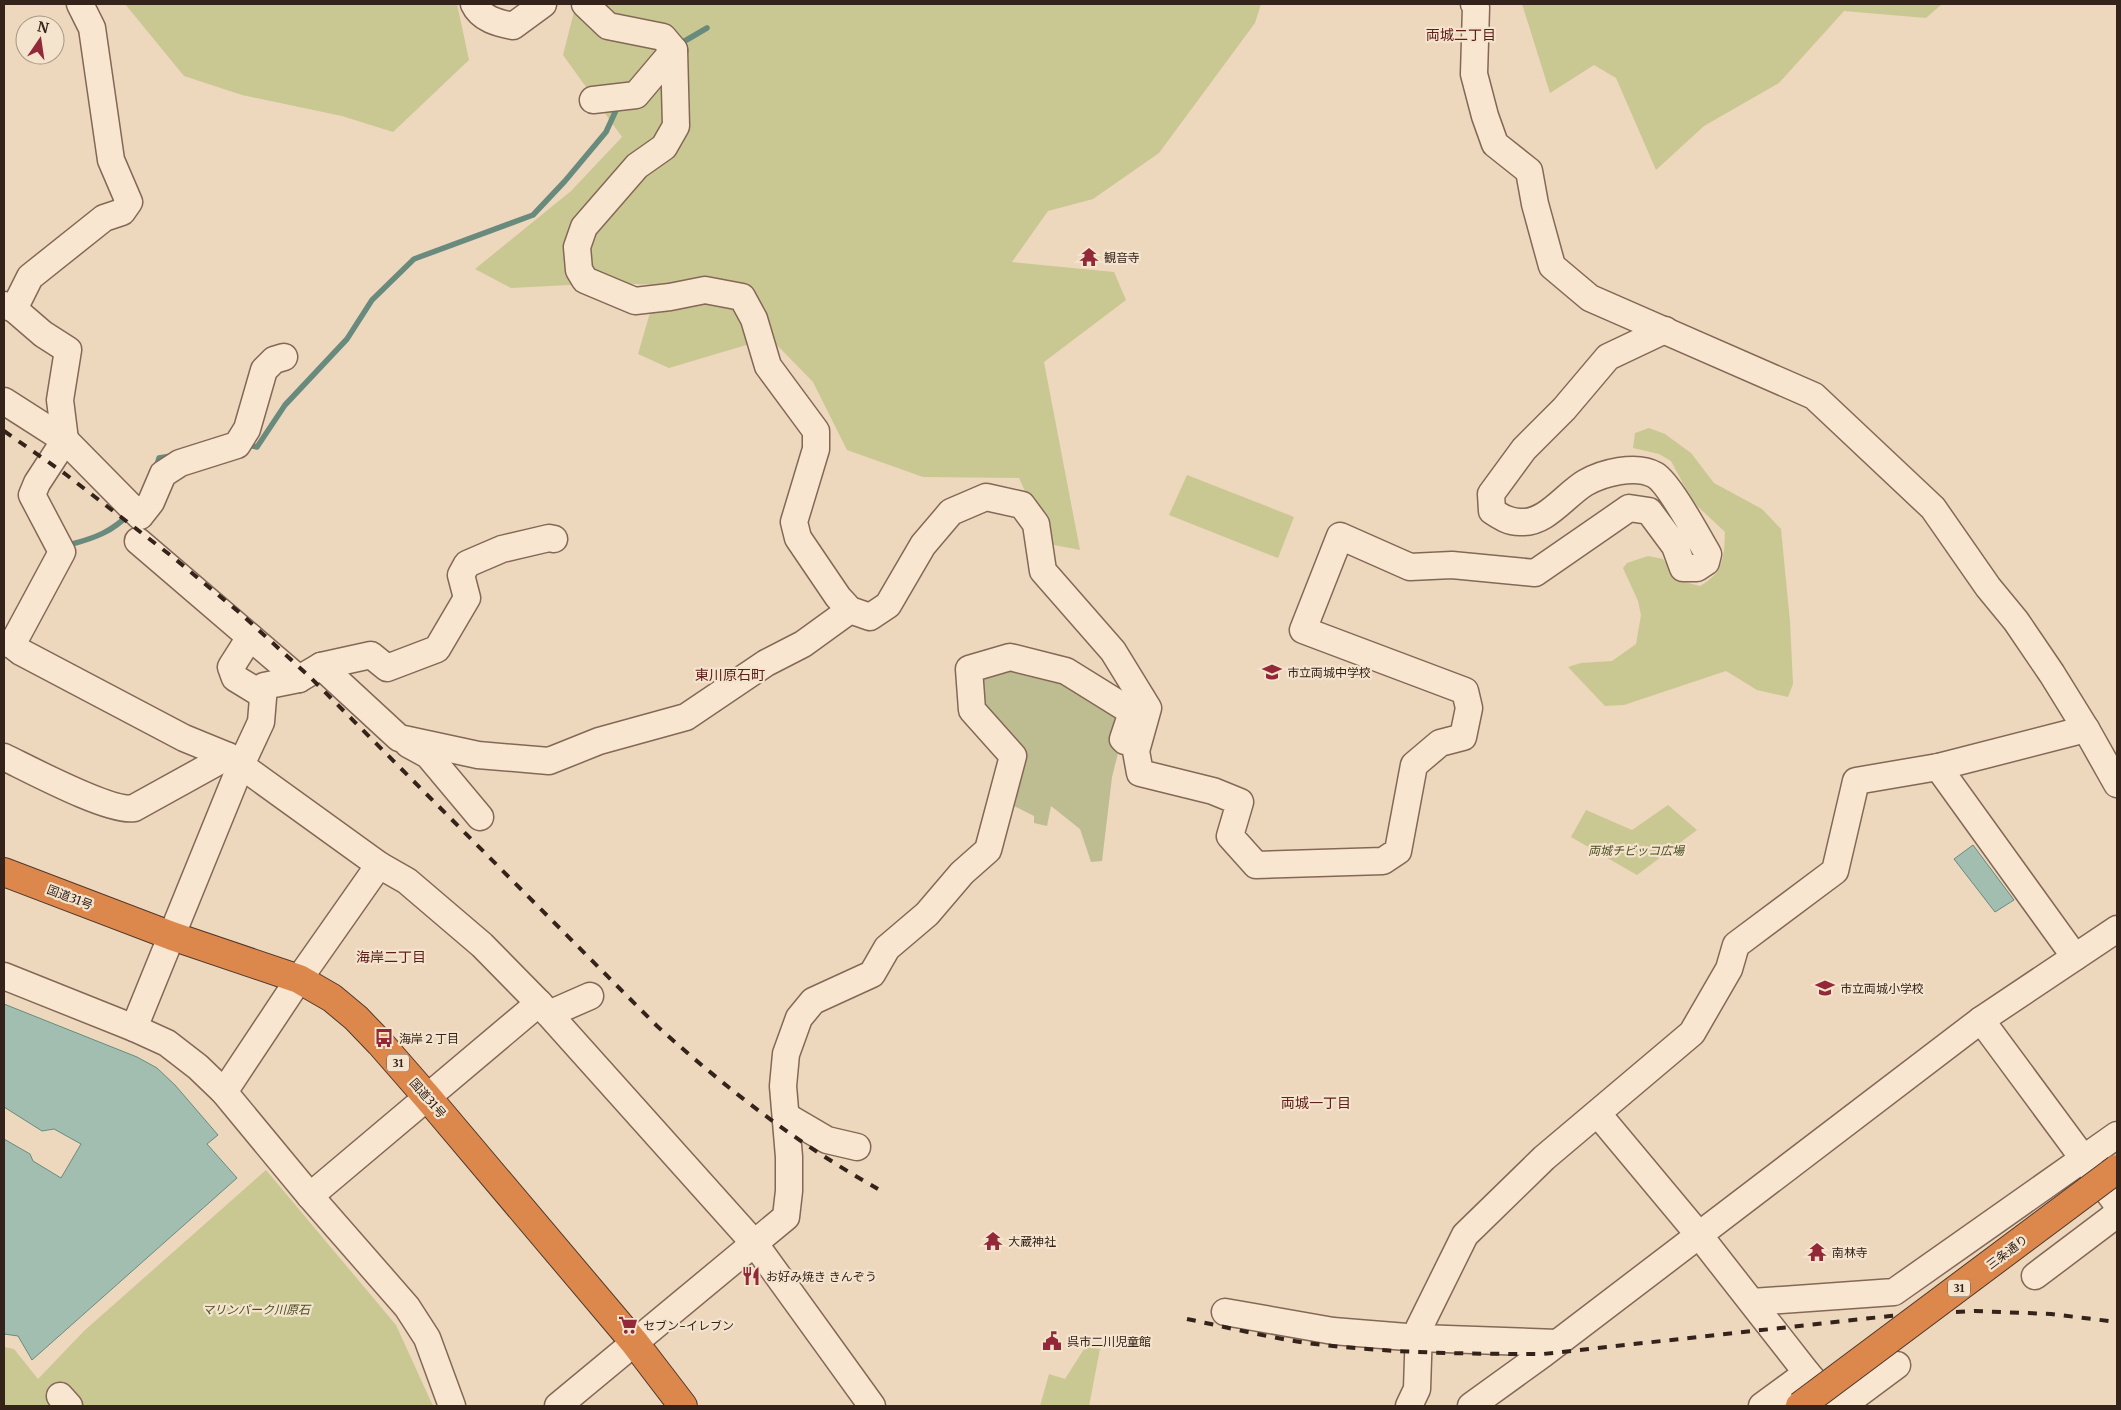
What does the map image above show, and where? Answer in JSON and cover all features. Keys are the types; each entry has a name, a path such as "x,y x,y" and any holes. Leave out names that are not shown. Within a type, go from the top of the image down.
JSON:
{"highway":[{"name":"国道31号","path":"4,872 172,936 299,979 332,998 356,1018 428,1098 634,1342 683,1406"},
{"name":"三条通り","path":"1800,1406 2117,1169"}],"street":[{"path":"80,4 92,28 111,160 129,202 122,212 104,218 30,277 9,307 43,334 68,350 60,400 65,440 36,483 32,495 62,552 8,644 184,738 234,761 379,865 406,881 482,945 544,1008 756,1244 872,1406"},
{"path":"474,4 477,9 495,23 513,26 543,4"},
{"path":"585,4 608,26 663,37 674,50 676,126 664,147 637,166 584,227 577,247 579,270 585,280 635,301 705,290 742,297 754,319 768,366 816,432 816,449 794,522 798,538 838,597 850,610 870,617 888,605 923,545 951,512 986,496 1022,505 1036,524 1043,571 1114,651 1148,708 1136,751 1140,774 1213,791 1240,802 1230,836 1256,866 1383,861 1398,851 1414,765 1440,743 1463,737 1469,708 1464,691 1303,630 1340,536 1410,567 1459,565 1535,573 1629,508 1650,511 1675,546 1683,568 1697,568 1706,562 1708,554 1668,490 1656,475 1641,470 1625,469 1585,482 1541,517 1522,523 1507,520 1492,511 1491,494 1524,449 1564,409 1608,357 1665,330"},
{"path":"1474,4 1476,7 1474,74 1485,116 1495,144 1529,171 1535,204 1552,266 1590,298 1814,396 1933,508 1988,587 2016,620 2086,729 2117,784"},
{"path":"593,100 636,95 674,50"},
{"path":"4,401 65,440 140,516 151,502 163,474 180,464 237,445 247,429 264,370 274,360 284,357"},
{"path":"134,1028 172,936 234,761 261,722 264,686 299,679 322,666 371,655 387,668 437,649 467,598 461,575 467,564 502,549 549,538 554,539"},
{"path":"138,541 299,679"},
{"path":"399,738 478,755 549,761 599,741 686,717 766,663 803,644 850,610"},
{"path":"250,637 231,668 235,678 263,695"},
{"path":"558,1406 756,1244 786,1217 789,1174 783,1086 786,1054 799,1018 813,1001 872,974 887,948 927,914 962,874 988,850 1013,756 972,710 969,669 1010,657 1066,671 1132,712 1123,739 1136,751"},
{"path":"322,666 399,738 428,755 480,817"},
{"path":"1410,1406 1417,1390 1420,1328 1428,1306 1465,1234 1544,1158 1692,1033 1729,969 1736,946 1835,871 1856,781 1938,767 2086,729"},
{"path":"4,757 107,804 127,810 234,761"},
{"path":"1938,767 2075,957"},
{"path":"224,1092 299,979 379,865"},
{"path":"1471,1406 1557,1343 1981,1020 2117,929"},
{"path":"4,976 167,1043 198,1067 224,1092 310,1196 407,1307 427,1338 452,1406"},
{"path":"310,1196 428,1098 544,1008 590,996"},
{"path":"1981,1020 2117,1204"},
{"path":"1598,1114 1699,1235 1807,1373 1836,1406"},
{"path":"786,1116 827,1140 857,1147"},
{"path":"1752,1302 1894,1292 2117,1135"},
{"path":"2035,1276 2117,1214"},
{"path":"1225,1312 1333,1331 1419,1338 1557,1343"},
{"path":"1842,1406 1897,1365"},
{"path":"1762,1406 1807,1373"}],"green space":[{"path":"125,4 457,4 469,60 393,132 342,116 242,95 184,76"},
{"path":"576,4 1261,4 1255,23 1159,153 1093,199 1048,211 1012,262 1114,272 1126,300 1044,362 1080,550 1049,544 1019,478 923,477 847,450 813,382 770,338 669,368 638,354 658,285 608,283 511,288 475,269 571,191 622,137 563,55"},
{"path":"1522,4 1942,4 1926,18 1844,11 1779,83 1704,126 1656,170 1616,78 1594,65 1550,93"},
{"path":"1649,428 1665,434 1691,453 1714,483 1762,509 1781,529 1790,622 1793,684 1788,697 1757,690 1726,671 1624,705 1605,706 1568,667 1581,663 1612,661 1636,644 1641,615 1638,601 1623,568 1627,563 1648,556 1663,559 1681,581 1700,586 1714,576 1721,564 1725,532 1693,502 1671,461 1659,454 1633,448 1635,433"},
{"path":"1187,475 1294,517 1278,558 1169,515"},
{"name":"両城チビッコ広場","path":"1668,805 1697,830 1637,875 1571,837 1586,810 1632,830"},
{"name":"マリンパーク川原石","path":"266,1170 396,1325 433,1406 4,1406 4,1347 14,1349 38,1379 85,1330"},
{"path":"1086,1346 1100,1349 1089,1406 1040,1406 1049,1374 1065,1379"}],"shaded area":[{"path":"1020,659 1128,713 1112,777 1102,861 1091,862 1080,829 1051,806 1047,826 1034,823 1034,816 1010,804 979,678"},
{"path":"1973,845 2014,900 1995,912 1954,859"},
{"path":"4,1004 137,1057 157,1068 175,1085 218,1135 207,1144 237,1178 32,1360 18,1336 4,1334 4,1139 30,1154 33,1161 61,1178 81,1144 54,1129 42,1131 4,1107"}],"waterway":[{"path":"680,46 683,42 707,28"},
{"path":"247,445 257,447 285,405 347,339 372,300 414,259 533,215 565,181 606,132 618,106"},
{"path":"156,468 159,458 171,456"},
{"path":"72,544 103,533 117,525 129,514"}],"railway":[{"path":"4,431 64,473 174,558 240,613 311,678 657,1026 683,1049 790,1134 878,1189"},
{"path":"1187,1319 1307,1343 1366,1349 1514,1354 1543,1354 1890,1316 1975,1311 2051,1314 2117,1322"}],"place":[{"name":"観音寺","path":"1089,257"},
{"name":"市立両城中学校","path":"1272,672"},
{"name":"市立両城小学校","path":"1825,988"},
{"name":"海岸２丁目","path":"384,1038"},
{"name":"大蔵神社","path":"993,1241"},
{"name":"南林寺","path":"1817,1252"},
{"name":"お好み焼き きんぞう","path":"751,1276"},
{"name":"セブン-イレブン","path":"628,1325"},
{"name":"呉市二川児童館","path":"1052,1341"}],"district":[{"name":"両城二丁目","path":"1461,35"},
{"name":"東川原石町","path":"730,675"},
{"name":"海岸二丁目","path":"391,957"},
{"name":"両城一丁目","path":"1316,1103"}]}
